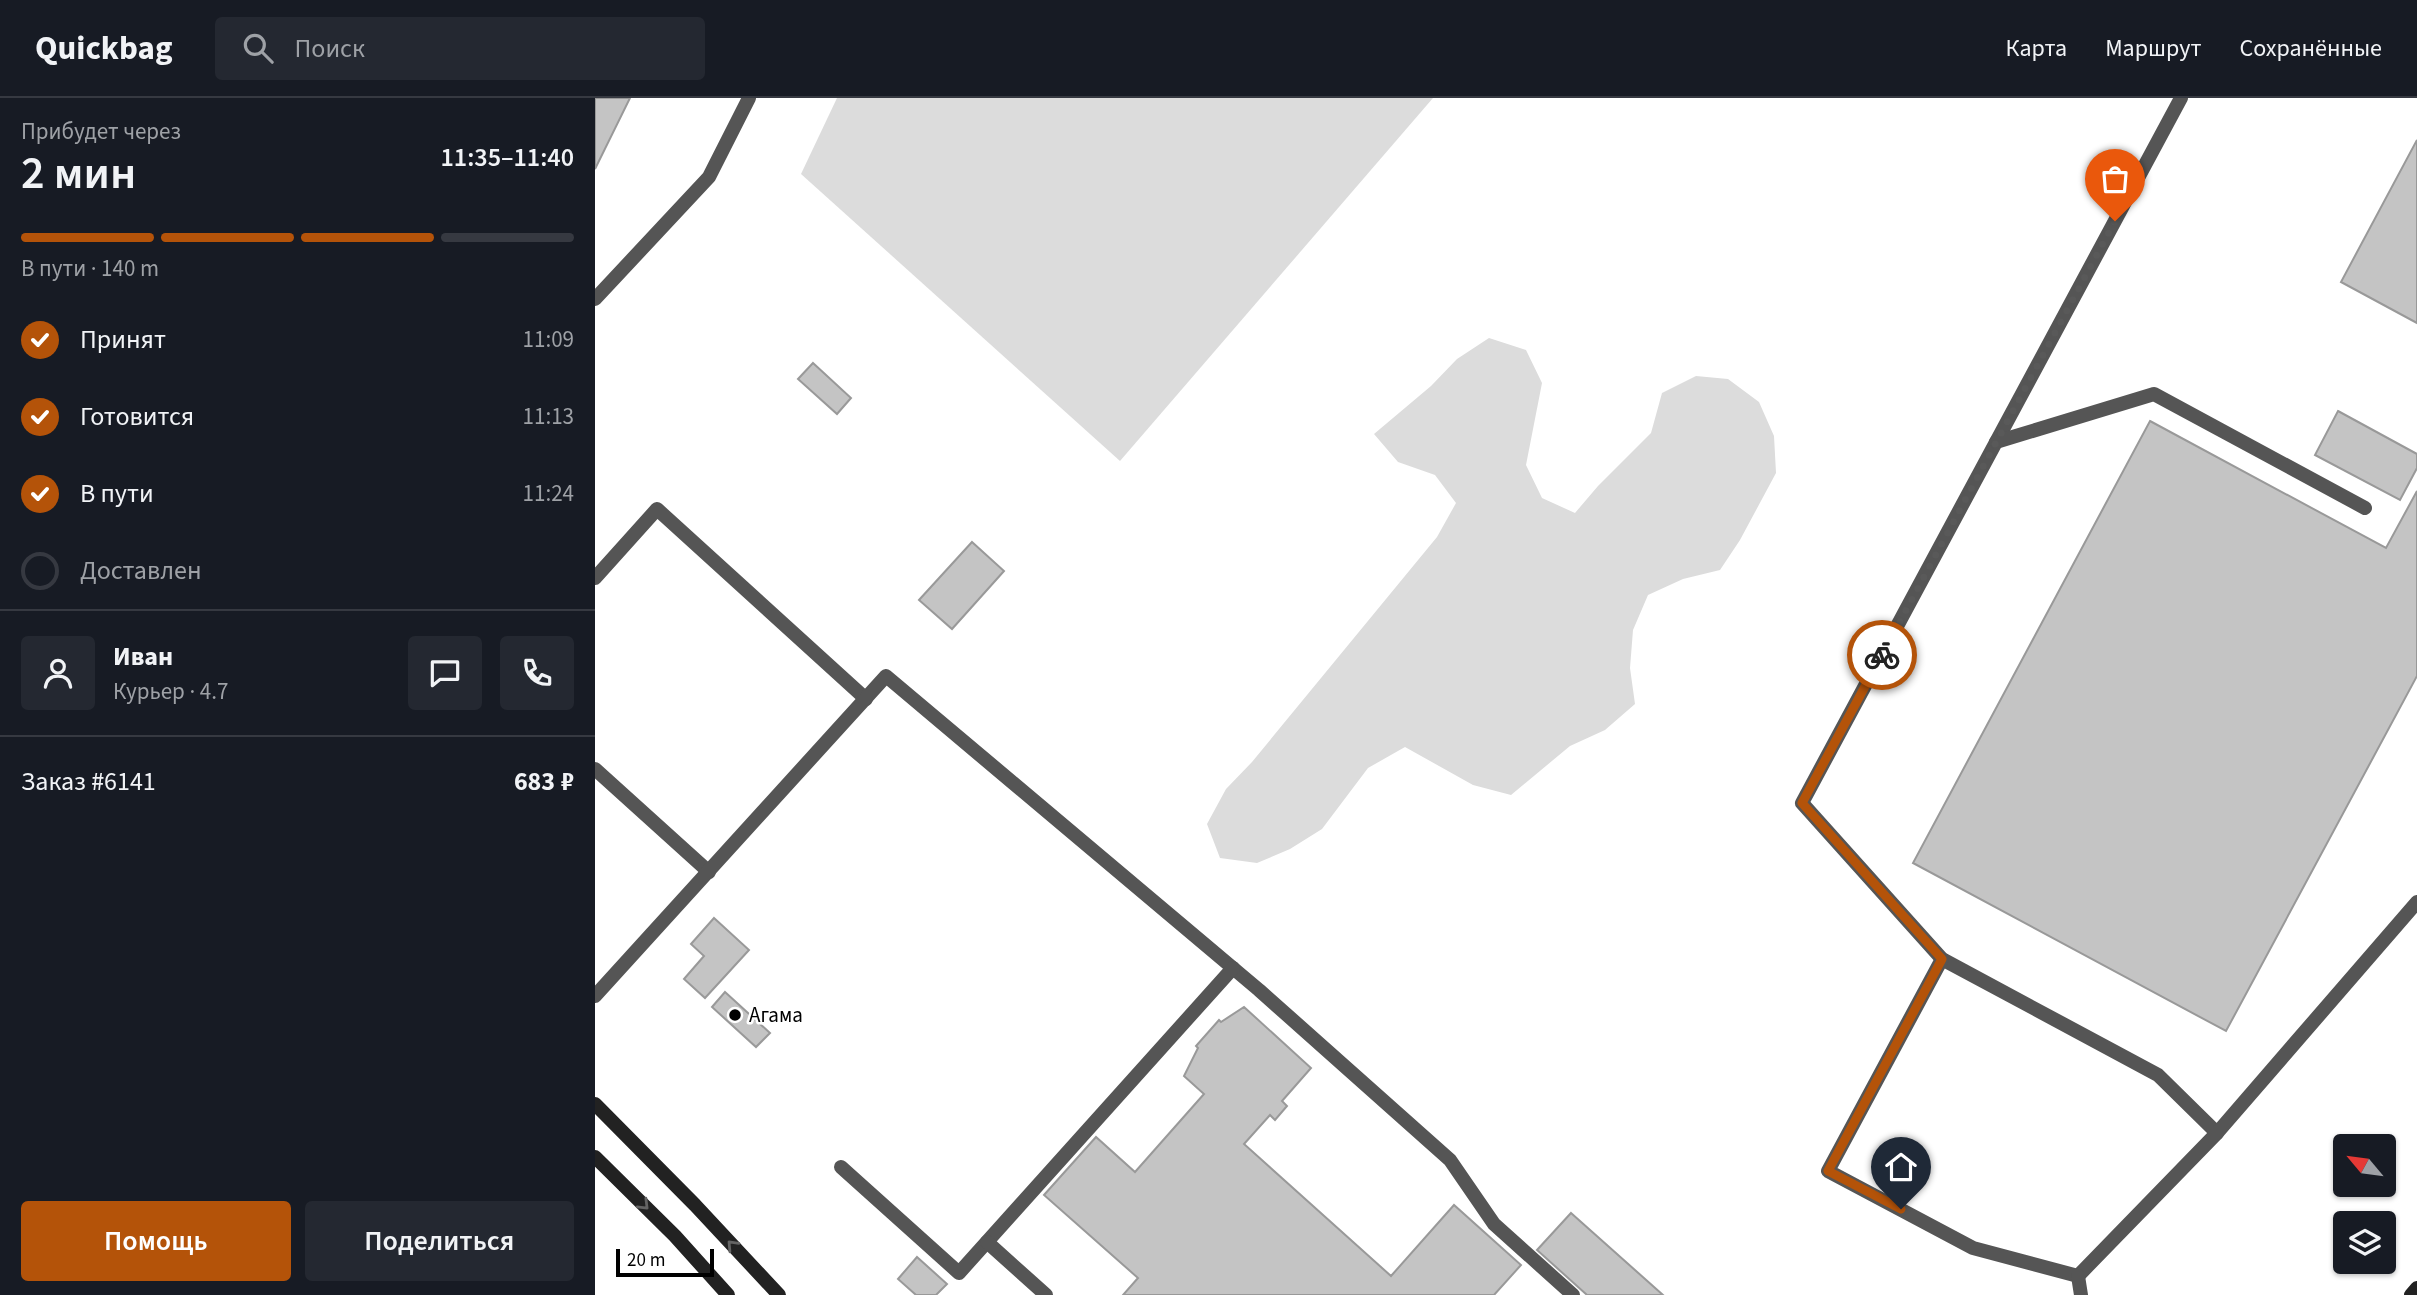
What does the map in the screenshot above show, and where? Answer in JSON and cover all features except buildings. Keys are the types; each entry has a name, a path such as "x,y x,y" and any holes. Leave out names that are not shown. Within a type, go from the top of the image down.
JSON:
{"main road":[{"path":"595,1104 779,1295"},
{"path":"595,1157 675,1236 728,1295"},
{"path":"2411,1295 2417,1288"}],"lane":[{"path":"595,299 709,177 749,98"},
{"path":"2181,98 1802,803 1942,959 2158,1075 2217,1133"},
{"path":"1996,442 2154,394 2365,508"},
{"path":"595,578 657,509 866,699"},
{"path":"595,996 886,676 1233,968 1450,1160 1495,1224 1573,1295"},
{"path":"595,769 709,872"},
{"path":"2078,1276 2217,1133 2417,902"},
{"path":"1942,959 1828,1171 1973,1248 2078,1276"},
{"path":"841,1167 959,1273 1233,968"},
{"path":"987,1242 1045,1295"},
{"path":"2078,1276 2081,1295"}],"shaded area":[{"path":"837,98 1433,98 1120,461 801,174"},
{"path":"1489,338 1526,350 1542,383 1526,465 1542,498 1575,513 1651,433 1662,393 1696,376 1728,379 1759,402 1774,436 1776,473 1740,540 1720,570 1683,579 1648,595 1633,630 1630,668 1635,704 1605,730 1570,746 1511,795 1473,785 1405,747 1368,768 1322,829 1290,849 1257,863 1220,858 1207,824 1226,789 1252,762 1437,537 1456,503 1435,475 1398,462 1374,434 1431,386 1457,359"}],"way so far":[{"path":"1882,655 2115,221"}],"place":[{"name":"Агама","path":"735,1015"}],"route":[{"path":"1882,655 1802,803 1942,959 1828,1171 1901,1209"}]}
